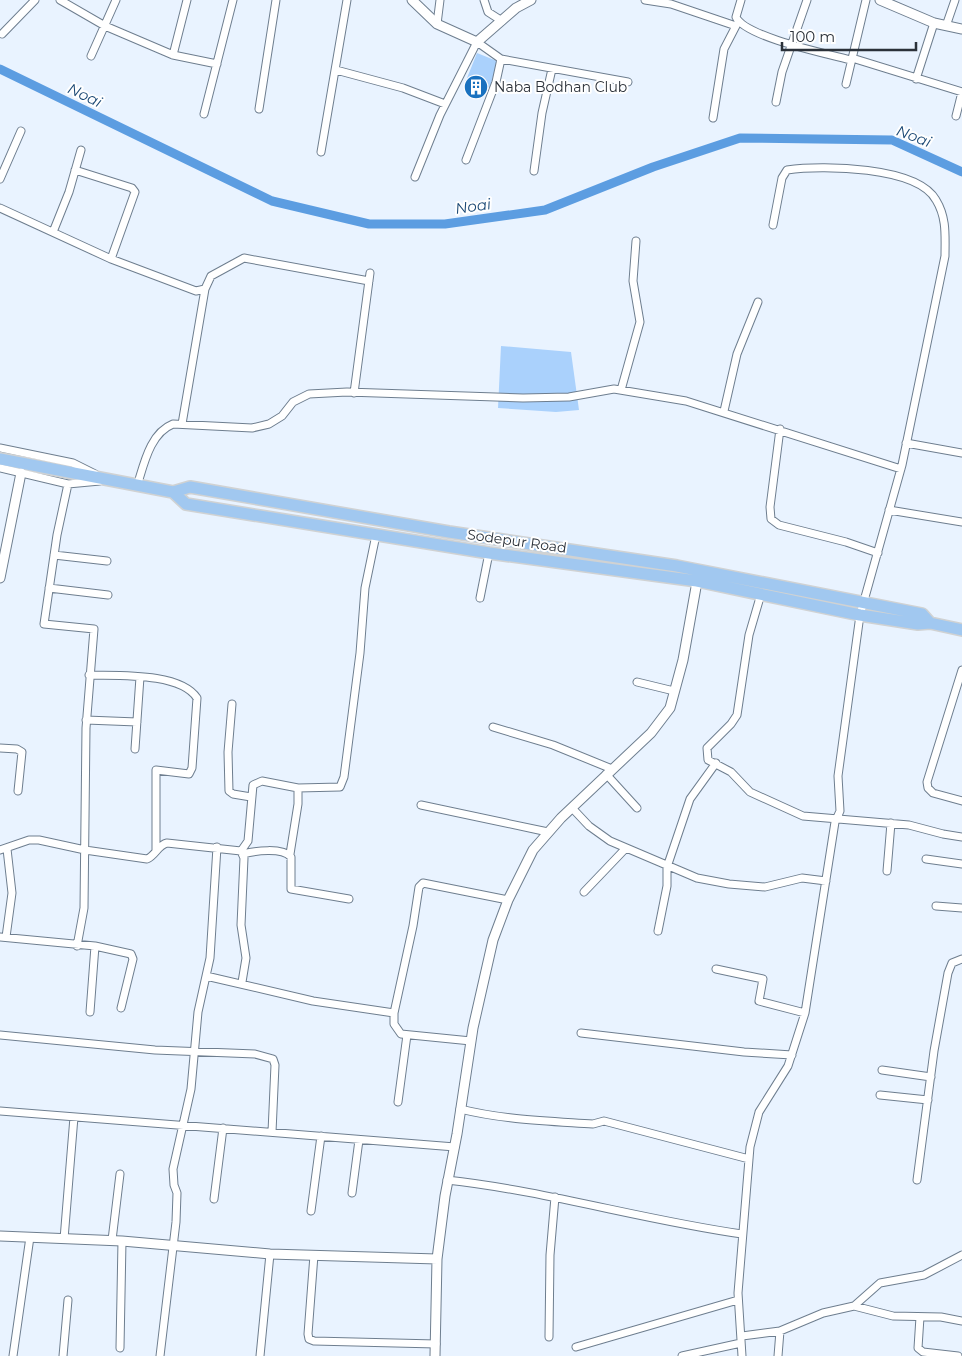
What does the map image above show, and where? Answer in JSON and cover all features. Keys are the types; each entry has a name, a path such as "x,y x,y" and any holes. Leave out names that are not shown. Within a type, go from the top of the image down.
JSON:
{"main road":[{"name":"Sodepur Road","path":"0,459 70,479 107,480 173,492 186,504 489,553 698,576 761,594 860,615 918,624 930,623 962,630"},
{"path":"173,492 190,487 922,614 930,623"}],"street":[{"path":"2,34 35,0"},
{"path":"60,0 105,26 173,55 217,64"},
{"path":"91,56 116,0"},
{"path":"173,55 187,0"},
{"path":"204,114 233,0"},
{"path":"259,109 276,0"},
{"path":"321,152 347,0"},
{"path":"412,0 437,24 477,42 501,59 628,82"},
{"path":"437,24 440,0"},
{"path":"484,0 488,12 502,21"},
{"path":"415,177 445,104 477,42 516,8 530,0"},
{"path":"645,0 737,24 791,45 852,59 962,92 956,116"},
{"path":"680,8 681,0"},
{"path":"712,118 724,49 737,24 736,17 742,0"},
{"path":"776,102 782,72 807,0"},
{"path":"846,84 866,0"},
{"path":"880,0 890,2 934,24 962,29"},
{"path":"946,26 955,0"},
{"path":"916,79 934,24"},
{"path":"466,160 496,82 501,59"},
{"path":"534,170 542,113 552,69"},
{"path":"336,70 402,88 445,104"},
{"path":"0,180 21,132"},
{"path":"53,232 65,204 81,150"},
{"path":"742,1356 738,1300 749,1159 759,1112 773,1093 792,1055 805,1013 826,880 837,818 840,811 838,776 860,615 901,469 922,379 945,256 945,221 936,199 919,185 893,173 861,170 792,169 784,172 773,224"},
{"path":"75,170 132,188 135,192 111,259"},
{"path":"0,208 111,259 196,291 204,290"},
{"path":"621,390 640,322 633,280 636,241"},
{"path":"182,424 204,290 211,276 244,258 369,281"},
{"path":"354,393 370,273"},
{"path":"724,411 737,354 758,302"},
{"path":"137,486 147,455 163,428 173,424 182,424 252,428 269,424 282,416 293,402 309,394 354,393 523,398 569,397 621,390 686,400 901,469"},
{"path":"780,429 770,507 771,519 779,525 846,542 878,553"},
{"path":"906,443 962,453"},
{"path":"0,448 74,463 107,480"},
{"path":"0,468 21,473 70,479 54,555 45,625 94,629 86,720 84,908 77,946"},
{"path":"0,578 21,473"},
{"path":"890,510 962,522"},
{"path":"242,982 246,958 241,925 244,880 242,853 248,841 253,785 257,781 262,780 298,788 340,787 344,777 360,653 366,588 376,535"},
{"path":"480,598 489,553"},
{"path":"54,555 108,561"},
{"path":"435,1356 437,1259 447,1180 455,1147 471,1041 493,940 508,900 533,850 548,832 651,733 670,708 683,660 698,576"},
{"path":"49,588 108,595"},
{"path":"761,594 749,635 737,715 731,724 707,748 708,760 731,772 750,792 803,816 910,825 962,837"},
{"path":"962,670 927,782 928,788 933,792 962,801"},
{"path":"89,675 140,677 178,685 194,693 197,698 192,768 189,774 156,770 156,852"},
{"path":"135,749 140,677"},
{"path":"637,682 674,691"},
{"path":"232,704 228,752 229,791 233,794 251,796"},
{"path":"86,720 137,722"},
{"path":"493,727 553,745 609,772 637,808"},
{"path":"0,748 17,749 22,752 18,791"},
{"path":"658,931 668,886 668,867 690,799 716,763"},
{"path":"298,788 298,804 290,854 292,889 349,899"},
{"path":"421,805 548,832"},
{"path":"573,809 589,826 610,841 697,878 729,884 765,887 802,878 826,880"},
{"path":"887,871 892,823"},
{"path":"121,1008 133,960 131,954 95,946 77,946 3,937 12,893 3,850 29,840 39,840 85,850 147,859 162,844 167,843 217,847 242,853 290,854"},
{"path":"160,1356 171,1247 176,1222 177,1193 174,1185 173,1169 183,1126 196,1052 198,1012 210,958 217,847"},
{"path":"584,892 626,848"},
{"path":"926,859 962,864"},
{"path":"471,1041 401,1034 396,1030 394,1013 412,934 420,884 423,883 508,900"},
{"path":"936,906 962,908"},
{"path":"90,1012 95,946"},
{"path":"916,1180 948,973 952,963 962,959"},
{"path":"716,969 763,979 759,1001 805,1013"},
{"path":"206,976 242,982 312,1001 394,1013"},
{"path":"581,1033 744,1052 792,1055"},
{"path":"398,1102 407,1034"},
{"path":"0,1035 155,1050 255,1054 275,1061 272,1132"},
{"path":"882,1070 931,1077"},
{"path":"880,1095 928,1100"},
{"path":"460,1109 497,1118 593,1124 609,1122 749,1159"},
{"path":"0,1111 455,1147"},
{"path":"64,1239 74,1117"},
{"path":"214,1199 223,1128"},
{"path":"311,1211 321,1136"},
{"path":"352,1193 359,1140"},
{"path":"112,1240 120,1174"},
{"path":"447,1180 503,1186 702,1228 742,1234"},
{"path":"549,1337 550,1255 555,1197"},
{"path":"0,1236 112,1240 171,1247 270,1254 437,1259"},
{"path":"13,1356 30,1237"},
{"path":"120,1348 122,1241"},
{"path":"260,1356 270,1254"},
{"path":"682,1356 780,1331 823,1314 854,1306 880,1283 924,1275 962,1254"},
{"path":"314,1255 309,1339 436,1344"},
{"path":"63,1356 68,1300"},
{"path":"576,1347 738,1300"},
{"path":"854,1306 893,1316 962,1321"},
{"path":"920,1317 918,1348 923,1352 958,1356"},
{"path":"778,1356 780,1331"}],"shaded area":[{"path":"477,53 497,61 490,88 467,78"},
{"path":"501,346 571,352 579,410 556,412 498,408"}],"waterway":[{"name":"Noai","path":"0,69 272,201 369,224 445,224 545,210 653,167 740,138 892,140 962,172"}],"place":[{"name":"Naba Bodhan Club","path":"476,87"}]}
